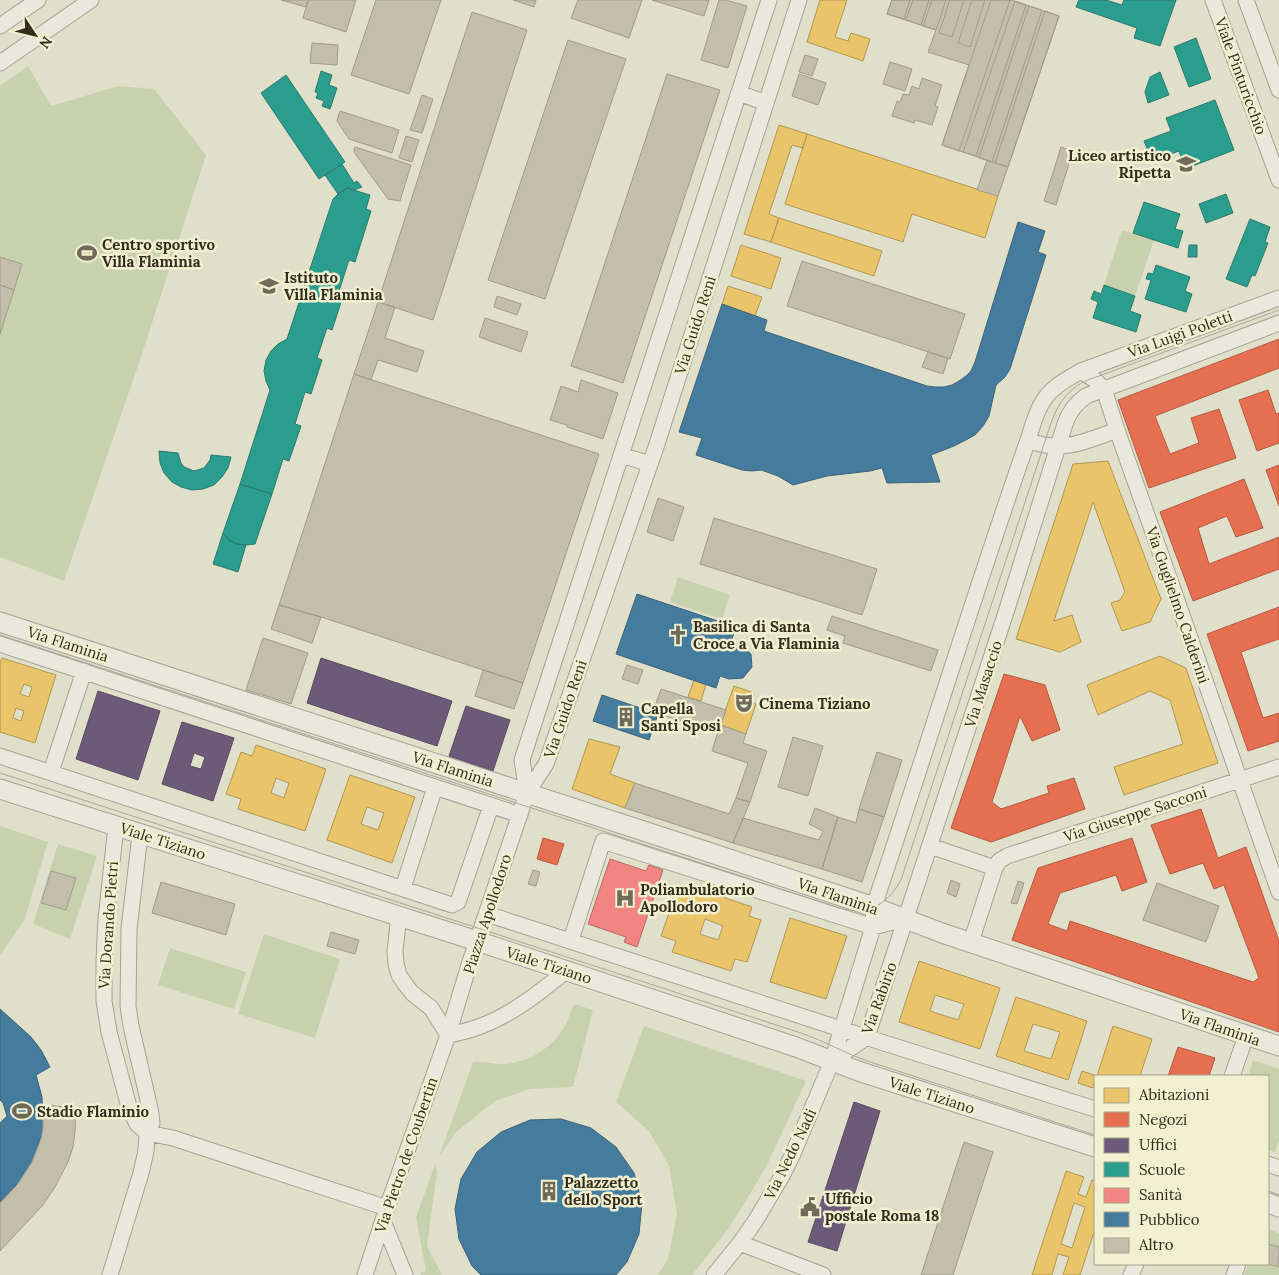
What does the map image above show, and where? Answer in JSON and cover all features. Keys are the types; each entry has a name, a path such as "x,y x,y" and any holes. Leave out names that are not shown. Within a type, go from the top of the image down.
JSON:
{"street":[{"path":"0,26 38,0"},
{"path":"0,63 91,0"},
{"name":"Via Guido Reni","path":"527,793 522,760 769,0"},
{"name":"Via Guido Reni","path":"527,793 546,764 650,464 799,0"},
{"name":"Viale Pinturicchio","path":"1214,0 1279,180"},
{"name":"Viale Pinturicchio","path":"1246,0 1279,90"},
{"path":"739,93 766,103"},
{"name":"Via Luigi Poletti","path":"1028,440 1040,406 1046,397 1064,381 1081,371 1279,298"},
{"name":"Via Luigi Poletti","path":"1058,447 1065,424 1076,405 1086,396 1279,323"},
{"path":"1081,371 1099,383 1104,389"},
{"name":"Via Guglielmo Calderini","path":"1104,389 1279,892"},
{"path":"1028,440 1043,446 1058,447 1077,444 1117,430"},
{"name":"Via Rabirio","path":"828,1069 873,927 874,907 923,761 964,628 1028,440"},
{"name":"Via Masaccio","path":"905,919 1058,447"},
{"path":"621,456 650,464"},
{"name":"Via Flaminia","path":"0,622 874,907 970,942 1279,1046"},
{"name":"Via Flaminia","path":"0,644 520,815"},
{"path":"51,772 84,671"},
{"name":"Viale Tiziano","path":"0,756 452,905 458,902 491,806"},
{"name":"Via Giuseppe Sacconi","path":"994,868 1002,859 1008,856 1279,767"},
{"path":"403,888 435,788"},
{"name":"Viale Tiziano","path":"0,790 477,941 796,1047 828,1069 858,1071 1094,1147"},
{"name":"Piazza Apollodoro","path":"448,1035 477,941 527,793"},
{"name":"Via Dorando Pietri","path":"116,826 106,918 104,1002 109,1032 124,1092 135,1120 148,1134"},
{"name":"Via Dorando Pietri","path":"110,1275 141,1174 152,1118 128,1014 129,929 140,834"},
{"name":"Via Flaminia","path":"571,940 603,841 873,927 905,919"},
{"path":"930,846 994,868 970,942"},
{"name":"Viale Tiziano","path":"487,914 1094,1109"},
{"path":"399,916 395,951 399,975 412,993 431,1008 448,1035 480,1027 505,1015 566,971"},
{"name":"Via Rabirio","path":"828,1069 867,1037 905,919"},
{"path":"104,988 128,988"},
{"name":"Via Pietro de Coubertin","path":"365,1275 448,1035"},
{"path":"1232,1075 1246,1036"},
{"name":"Via Nedo Nadi","path":"714,1275 740,1243 782,1176 828,1069"},
{"path":"148,1134 173,1138 188,1143 385,1215 405,1275"},
{"path":"740,1243 823,1275"}],"green space":[{"name":"Centro sportivo Villa Flaminia","path":"28,66 51,106 118,86 154,89 206,155 143,351 64,581 0,557 0,86"},
{"path":"1122,230 1154,240 1135,296 1104,285"},
{"path":"678,577 730,595 722,619 670,602"},
{"path":"0,826 48,842 24,921 0,955"},
{"path":"58,844 97,856 70,939 33,924"},
{"path":"264,934 340,959 315,1038 238,1014"},
{"path":"170,948 246,972 234,1009 158,985"},
{"path":"575,1004 593,1010 573,1087 530,1089 495,1101 456,1132 439,1157 473,1062 509,1063 525,1060 533,1056 547,1047 559,1035"},
{"path":"644,1026 806,1081 765,1169 729,1228 692,1275 658,1275 668,1259 677,1214 669,1166 649,1131 616,1102"},
{"path":"1253,1060 1279,1069 1279,1140 1275,1152 1269,1150 1269,1075 1248,1075"},
{"path":"435,1165 437,1172 427,1246 442,1275 421,1275 420,1273 426,1271 416,1217"},
{"path":"1269,1229 1279,1233 1279,1247 1269,1244"},
{"path":"1269,1264 1278,1267 1279,1264 1279,1275 1244,1275 1248,1265"}],"building: Abitazioni":[{"path":"820,0 847,0 835,37 848,41 851,33 870,39 863,61 807,42"},
{"path":"779,125 807,134 803,148 792,145 769,214 779,218 771,242 744,234"},
{"path":"807,134 998,196 985,238 912,214 903,242 785,204"},
{"path":"779,218 882,251 874,276 771,242"},
{"path":"741,245 781,258 771,289 731,276"},
{"path":"728,286 762,297 755,316 722,304"},
{"path":"1108,461 1161,599 1150,622 1122,631 1111,603 1120,600 1125,592 1093,502 1054,621 1072,615 1081,642 1060,652 1016,639 1073,464"},
{"path":"1160,656 1186,668 1218,763 1124,795 1114,767 1183,744 1170,700 1150,691 1098,715 1087,685"},
{"path":"2,658 56,675 35,743 0,732 0,663","holes":["24,684 32,687 29,697 20,694","16,708 24,711 21,721 13,718"]},
{"path":"694,680 706,684 701,701 688,697"},
{"path":"734,686 754,693 751,702 756,704 746,734 720,725"},
{"path":"589,739 620,747 610,774 635,783 625,808 572,789"},
{"path":"256,745 326,769 305,831 238,809 241,799 226,794 241,752 252,756","holes":["276,778 289,783 284,798 271,793"]},
{"path":"350,775 415,797 392,863 327,840","holes":["367,807 384,813 378,830 361,824"]},
{"path":"690,886 752,907 749,916 761,920 747,962 735,959 731,971 672,952 676,941 661,936 676,893 687,897","holes":["705,919 723,926 718,940 700,934"]},
{"path":"790,918 847,936 826,999 770,982"},
{"path":"919,961 1000,988 980,1049 899,1022","holes":["935,995 964,1004 958,1020 930,1011"]},
{"path":"1016,997 1087,1021 1068,1080 996,1056","holes":["1033,1024 1060,1032 1051,1059 1024,1051"]},
{"path":"1113,1026 1152,1039 1140,1075 1097,1075"},
{"path":"1082,1071 1094,1075 1093,1088 1078,1083"},
{"path":"1066,1171 1084,1177 1078,1194 1086,1197 1092,1180 1094,1181 1094,1232 1080,1275 1063,1275 1069,1257 1058,1254 1052,1275 1032,1275","holes":["1074,1203 1085,1207 1072,1248 1061,1244"]}],"building: Negozi":[{"path":"1279,339 1279,368 1155,416 1170,454 1199,443 1191,418 1219,409 1236,458 1149,488 1118,400"},
{"path":"1268,390 1276,414 1279,413 1279,443 1257,451 1239,400"},
{"path":"1279,465 1279,506 1266,470"},
{"path":"1244,479 1263,528 1236,537 1227,516 1198,528 1209,564 1279,537 1279,569 1193,601 1160,512"},
{"path":"1279,607 1279,639 1241,652 1263,718 1279,713 1279,741 1248,751 1207,634"},
{"path":"1004,674 1045,685 1060,730 1032,741 1020,716 992,802 1001,809 1049,793 1047,786 1074,778 1085,809 991,842 951,828"},
{"path":"1201,809 1218,858 1246,847 1279,941 1279,1032 1012,940 1038,868 1132,838 1147,882 1122,891 1116,875 1060,893 1048,924 1067,931 1070,921 1253,982 1259,978 1224,885 1214,889 1203,863 1170,874 1151,825"},
{"path":"543,838 564,844 557,865 537,859"},
{"path":"1178,1047 1215,1058 1209,1075 1168,1075"}],"building: Uffici":[{"path":"321,658 452,701 437,746 307,703"},
{"path":"98,691 160,711 138,780 76,759"},
{"path":"466,706 510,720 493,771 449,756"},
{"path":"182,722 234,738 213,801 162,784","holes":["194,753 205,757 201,769 190,766"]},
{"path":"854,1102 880,1111 837,1251 808,1242"}],"building: Scuole":[{"path":"1079,0 1106,0 1122,5 1124,0 1176,0 1160,46 1134,38 1137,28 1076,7"},
{"path":"1196,38 1211,79 1189,87 1174,47"},
{"path":"321,71 332,75 329,85 337,88 330,109 322,106 324,101 316,98 318,93 315,92"},
{"path":"1160,72 1169,95 1148,103 1145,92 1150,77"},
{"path":"286,75 345,162 319,179 261,93"},
{"name":"Liceo artistico Ripetta","path":"1215,100 1234,150 1185,169 1179,151 1152,161 1144,141 1171,131 1166,118"},
{"path":"342,164 354,183 357,181 362,187 354,190 347,188 338,194 325,175"},
{"path":"347,188 370,195 366,209 371,211 355,262 349,260 339,291 344,293 332,330 327,328 317,358 322,360 311,394 305,392 295,424 301,426 289,461 283,459 272,494 240,484 270,390 264,371 266,360 278,344 287,339 333,199"},
{"path":"1226,194 1233,213 1206,223 1199,204"},
{"path":"1144,202 1180,214 1175,229 1183,231 1178,248 1133,233"},
{"path":"1250,219 1270,227 1265,242 1268,243 1255,276 1252,275 1247,287 1226,279"},
{"path":"1189,245 1197,245 1197,257 1188,257"},
{"path":"1156,265 1190,277 1185,291 1192,294 1186,312 1145,299 1151,280 1146,279 1148,273 1153,274"},
{"path":"1104,285 1135,296 1130,311 1141,315 1136,332 1093,318 1098,302 1091,299 1094,291 1101,294"},
{"path":"159,451 178,453 184,467 194,471 204,468 211,455 231,457 228,468 214,485 192,490 172,482 164,473 160,463"},
{"path":"240,484 272,494 255,544 237,544 229,540 223,533"},
{"path":"223,533 229,540 237,544 246,545 238,572 213,564"}],"building: Sanità":[{"name":"Poliambulatorio Apollodoro","path":"610,859 646,871 649,865 663,870 637,947 624,942 626,937 588,924"}],"building: Pubblico":[{"path":"1018,222 1045,231 1038,252 1046,255 1010,369 1005,377 996,385 989,416 975,435 931,455 940,482 887,483 882,468 827,476 793,485 778,476 761,470 742,470 696,455 702,438 679,432 722,304 767,320 764,331 927,386 944,387 959,381 971,371 975,362"},
{"name":"Basilica di Santa Croce a Via Flaminia","path":"637,594 736,627 731,642 740,645 751,654 752,667 743,678 729,679 720,676 716,688 616,654"},
{"name":"Capella Santi Sposi","path":"602,695 658,714 649,740 593,721"},
{"name":"Stadio Flaminio","path":"0,1009 31,1037 50,1067 36,1075 42,1097 43,1116 43,1128 37,1151 23,1177 0,1203 0,1123 7,1116 3,1103 0,1100"},
{"name":"Palazzetto dello Sport","path":"561,1119 591,1128 616,1147 634,1173 642,1203 639,1234 627,1262 616,1275 481,1275 472,1266 459,1239 455,1209 461,1179 477,1152 501,1132 530,1120"}],"building: Altro":[{"path":"281,0 308,0 306,7"},
{"path":"308,0 356,0 346,32 303,18"},
{"path":"376,0 441,0 409,94 351,75"},
{"path":"513,0 536,0 534,7"},
{"path":"578,0 642,0 629,38 571,18"},
{"path":"652,0 709,0 704,16"},
{"path":"719,0 747,6 728,68 701,60"},
{"path":"892,0 1011,0 1059,16 1008,167 942,145 969,65 928,52 936,30 887,14"},
{"path":"892,0 910,0 904,19 887,14"},
{"path":"913,0 929,0 921,25 906,20"},
{"path":"932,0 946,0 936,30 923,26"},
{"path":"950,0 964,0 952,37 939,33"},
{"path":"972,0 985,0 970,47 958,43"},
{"path":"991,0 1010,0 959,151 942,145"},
{"path":"1015,1 1026,5 976,156 963,152"},
{"path":"1029,6 1042,10 992,162 979,158"},
{"path":"1045,11 1059,16 1008,167 995,163"},
{"path":"472,12 527,30 433,320 378,302"},
{"path":"568,40 626,59 545,299 488,280"},
{"path":"312,43 338,45 337,65 310,63"},
{"path":"805,55 818,59 812,76 799,72"},
{"path":"890,62 912,69 905,91 883,84"},
{"path":"667,74 720,90 623,383 571,366"},
{"path":"799,74 826,83 818,105 792,96"},
{"path":"922,78 942,85 935,106 938,107 932,125 915,120 914,123 892,116 897,101 900,102 903,94 909,95 912,86 919,89"},
{"path":"422,95 433,99 422,133 410,130"},
{"path":"340,111 399,130 392,153 349,139 337,121"},
{"path":"406,136 419,140 412,162 399,158"},
{"path":"355,147 411,165 400,201 388,199 354,152"},
{"path":"1061,147 1073,151 1056,205 1044,201"},
{"path":"987,160 1008,167 998,196 977,190"},
{"path":"0,257 22,264 14,290 0,285"},
{"path":"802,261 965,314 950,359 787,306"},
{"path":"0,285 14,290 0,334"},
{"path":"497,296 521,304 517,315 494,307"},
{"path":"378,302 395,307 385,338 424,351 417,372 378,360 371,380 354,374"},
{"path":"485,318 528,332 521,352 479,337"},
{"path":"928,352 948,358 943,374 922,367"},
{"path":"354,374 599,454 523,683 279,605"},
{"path":"581,380 618,393 603,439 550,420 561,386 578,392"},
{"path":"658,498 684,507 673,541 647,532"},
{"path":"714,518 877,569 862,615 700,564"},
{"path":"279,605 321,617 312,643 271,629"},
{"path":"832,616 938,650 931,671 843,643 845,636 827,630"},
{"path":"263,638 308,653 291,704 246,690"},
{"path":"627,665 643,670 638,684 622,679"},
{"path":"483,670 523,683 514,709 475,696"},
{"path":"661,689 726,710 718,733 653,712"},
{"path":"720,725 746,734 743,743 767,751 750,802 736,798 748,763 712,751"},
{"path":"793,737 823,746 808,796 778,787"},
{"path":"877,752 902,760 884,817 859,809"},
{"path":"635,783 729,814 736,798 750,802 733,843 625,808"},
{"path":"815,808 838,817 822,869 733,843 743,818 819,840 823,831 809,824"},
{"path":"859,809 884,817 862,882 822,869 838,817 856,823"},
{"path":"533,870 540,872 536,886 528,884"},
{"path":"51,871 76,878 66,910 41,903"},
{"path":"951,880 960,884 956,897 947,893"},
{"path":"1018,881 1024,883 1017,904 1011,903"},
{"path":"161,882 235,904 226,935 152,913"},
{"path":"1157,883 1219,906 1206,942 1143,920"},
{"path":"331,932 359,940 355,954 327,946"},
{"path":"43,1105 76,1108 73,1147 68,1162 55,1187 42,1206 0,1251 0,1203 17,1185 32,1162 41,1139"},
{"path":"964,1142 993,1152 953,1275 921,1275"},
{"path":"1269,1244 1279,1247 1278,1267 1269,1264"}],"tram line":[{"path":"0,635 836,907 847,910 865,910 874,907 889,897 901,880 1050,426 1064,398 1074,388 1088,380 1279,310"},
{"path":"0,773 801,1033 870,1062 1094,1135"},
{"path":"1269,1191 1279,1195"}],"place":[{"name":"Liceo artistico Ripetta","path":"1186,164"},
{"name":"Centro sportivo Villa Flaminia","path":"87,253"},
{"name":"Istituto Villa Flaminia","path":"269,286"},
{"name":"Basilica di Santa Croce a Via Flaminia","path":"678,635"},
{"name":"Cinema Tiziano","path":"744,703"},
{"name":"Capella Santi Sposi","path":"626,717"},
{"name":"Poliambulatorio Apollodoro","path":"625,898"},
{"name":"Stadio Flaminio","path":"22,1111"},
{"name":"Palazzetto dello Sport","path":"549,1191"},
{"name":"Ufficio postale Roma 18","path":"810,1207"}]}
